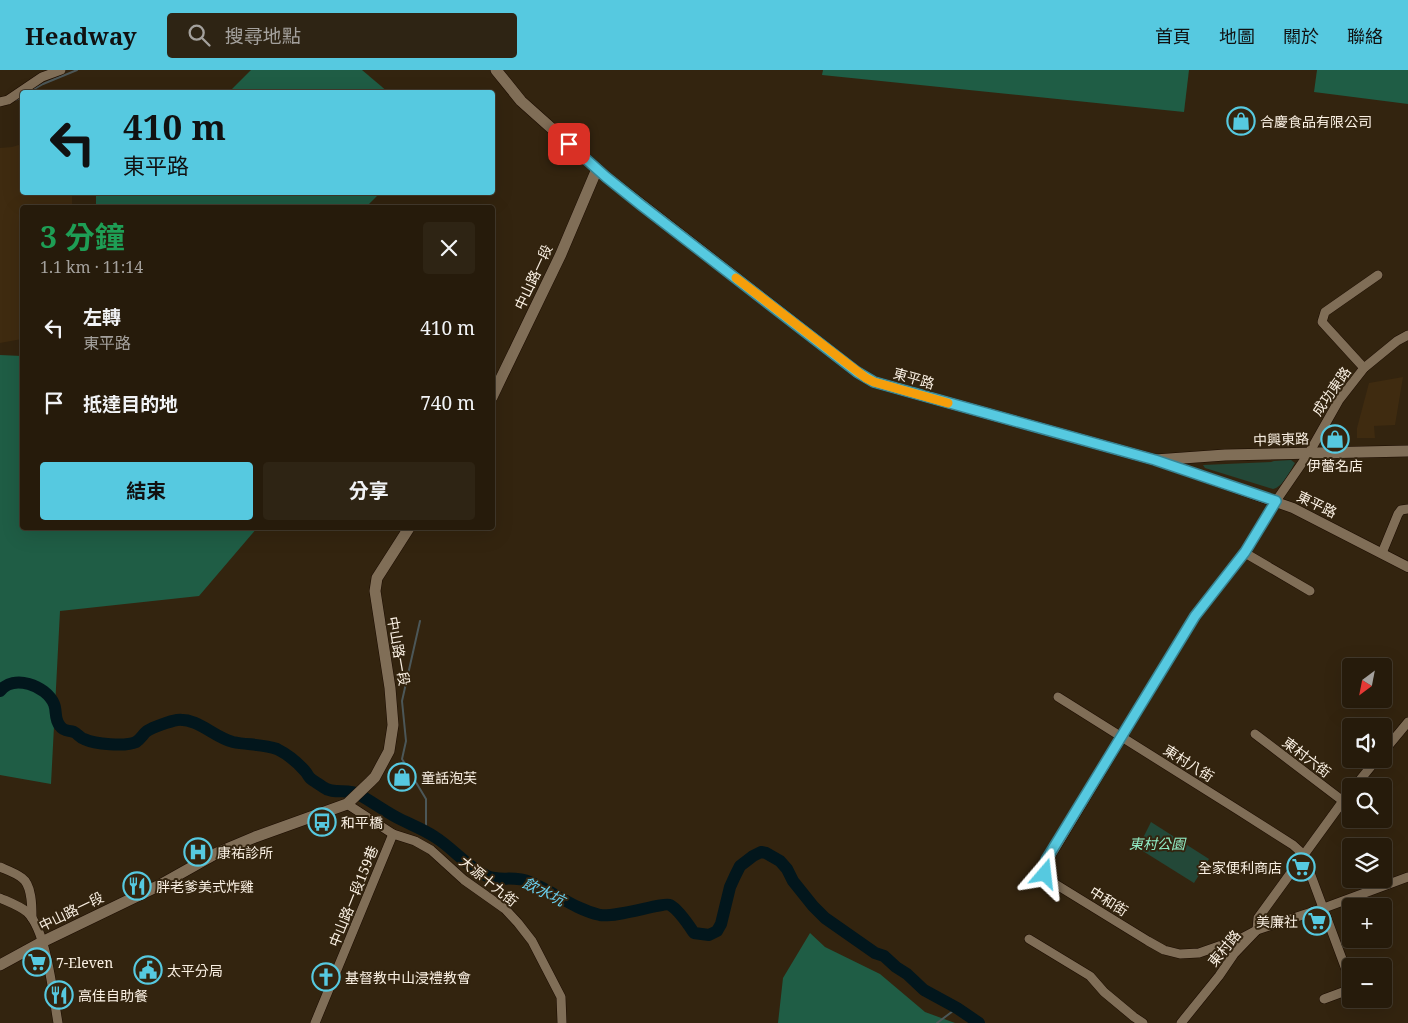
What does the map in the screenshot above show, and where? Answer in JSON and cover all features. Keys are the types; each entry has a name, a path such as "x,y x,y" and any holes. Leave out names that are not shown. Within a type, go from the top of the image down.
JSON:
{"main road":[{"name":"東平路","path":"496,70 521,101 597,169 857,372 874,382 1155,460"},
{"name":"中山路一段","path":"495,391 561,254 597,169"},
{"name":"中興東路","path":"1155,460 1208,456 1408,451"},
{"name":"中山路一段","path":"0,965 42,942 160,885 217,853 255,836 347,804 375,777 389,751 393,725 390,688 376,602 376,584 377,578 408,530"}],"street":[{"path":"23,90 42,77 61,70"},
{"path":"0,102 8,100 20,92"},
{"path":"1364,368 1322,322 1325,312 1378,275"},
{"name":"成功東路","path":"1276,501 1309,453 1339,400 1364,368 1408,335"},
{"name":"東平路","path":"1155,460 1293,508 1408,567"},
{"name":"中和街","path":"1276,501 1245,552 1198,611 1046,860 1045,874 1052,882 1148,941 1164,950 1180,954 1198,953 1242,938 1257,930 1269,928 1408,877"},
{"path":"1382,553 1398,514 1401,510 1408,509"},
{"path":"1245,552 1310,591"},
{"name":"東村八街","path":"1058,697 1293,845 1304,854"},
{"path":"1392,741 1408,722"},
{"name":"東村六街","path":"1255,734 1342,800"},
{"path":"1362,778 1370,768"},
{"name":"東村路","path":"1181,1023 1219,976 1234,954 1257,930 1258,918 1342,802"},
{"name":"大源十九街","path":"347,804 393,834 415,841 431,850 464,880 505,909 532,941 561,996 562,1023"},
{"name":"中山路一段159巷","path":"316,1023 393,834"},
{"path":"1304,854 1342,958"},
{"path":"0,866 23,878 28,884 32,918"},
{"path":"0,898 26,910 32,918 42,942 48,964 58,1023"},
{"path":"1029,939 1090,976 1104,992 1143,1023"},
{"path":"1324,999 1342,992"}],"shaded area":[{"path":"20,145 20,195 72,195 72,205 20,205 20,339 0,343 0,148"},
{"path":"1403,377 1395,425 1374,426 1375,438 1357,438 1357,428 1369,383"}],"green space":[{"path":"251,70 362,70 386,90 231,90"},
{"path":"823,70 1189,70 1184,112 822,75"},
{"path":"1317,70 1408,70 1408,104 1314,92"},
{"path":"96,195 378,195 368,205 96,205"},
{"path":"0,355 20,356 20,530 255,530 199,596 60,611 51,784 0,775"},
{"path":"1291,460 1295,463 1283,482 1273,489 1205,468 1203,465 1271,462"},
{"name":"東村公園","path":"1151,822 1209,859 1194,883 1138,848"},
{"path":"810,933 825,947 880,974 925,1012 955,1023 778,1023 783,978"}],"waterway":[{"path":"32,90 77,70"},
{"path":"15,100 20,98"},
{"path":"420,621 402,701 406,741 402,759 426,799 426,832"},
{"name":"飲水坑","path":"0,691 13,683 29,684 37,687 50,697 55,707 57,721 62,728 95,742 118,745 131,744 138,741 147,731 153,728 177,720 185,720 199,725 226,740 277,749 285,753 310,778 323,787 331,791 354,792 358,794 396,817 426,831 473,868 487,876 530,882 581,909 600,915 670,905 680,914 694,933 709,935 717,931 721,924 730,887 740,866 753,856 761,852 766,853 780,861 787,869 793,881 825,918 875,953 884,956 924,990 957,1008 979,1023"},
{"path":"937,1023 957,1008"}],"slow traffic":[{"path":"736,278 866,378 948,403"}],"place":[{"name":"合慶食品有限公司","path":"1241,121"},
{"name":"伊蕾名店","path":"1335,439"},
{"name":"童話泡芙","path":"402,777"},
{"name":"和平橋","path":"322,822"},
{"name":"康祐診所","path":"198,852"},
{"name":"全家便利商店","path":"1301,867"},
{"name":"胖老爹美式炸雞","path":"137,886"},
{"name":"美廉社","path":"1317,921"},
{"name":"7-Eleven","path":"37,962"},
{"name":"太平分局","path":"148,970"},
{"name":"基督教中山浸禮教會","path":"326,977"},
{"name":"高佳自助餐","path":"59,995"}],"route":[{"path":"569,144 641,205 857,372 874,382 1155,460 1276,501 1245,552 1198,611 1046,860 1045,874"}]}
